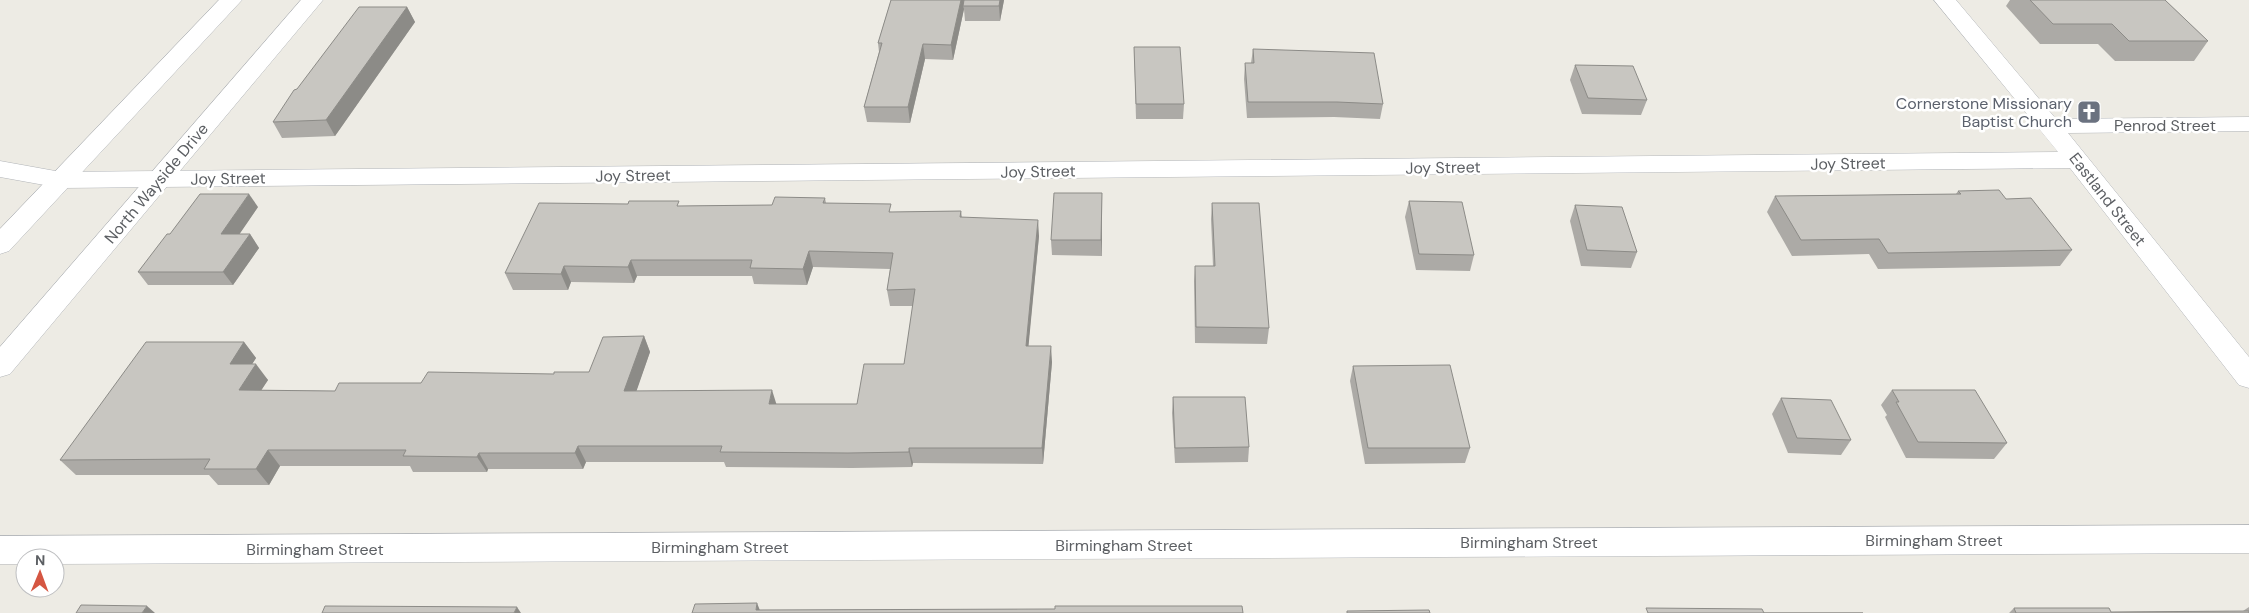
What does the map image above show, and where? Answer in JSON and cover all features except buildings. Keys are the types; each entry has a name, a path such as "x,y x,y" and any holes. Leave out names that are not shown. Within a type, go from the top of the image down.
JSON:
{"street":[{"path":"0,245 231,0"},
{"name":"North Wayside Drive","path":"0,366 312,0"},
{"name":"Eastland Street","path":"1945,0 2050,126 2249,377"},
{"name":"Penrod Street","path":"2050,126 2249,124"},
{"name":"Joy Street","path":"0,169 61,180 2077,160"},
{"name":"Birmingham Street","path":"0,550 2249,539"}],"place":[{"name":"Cornerstone Missionary Baptist Church","path":"2089,112"}]}
